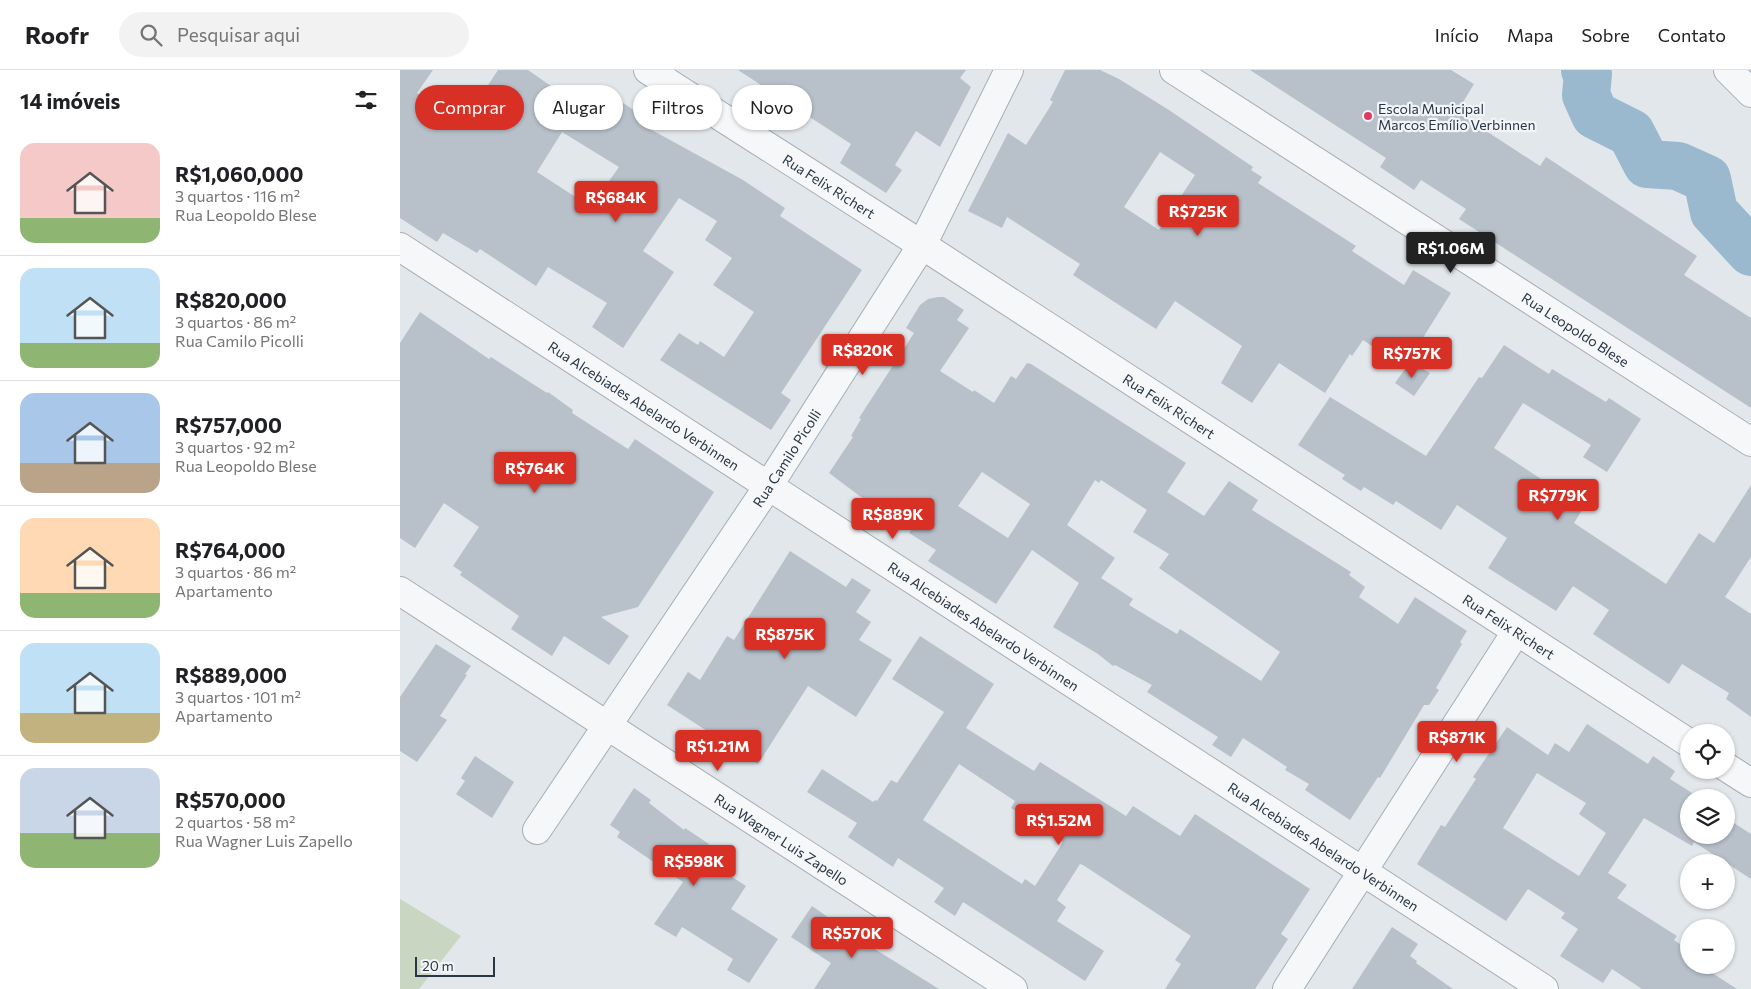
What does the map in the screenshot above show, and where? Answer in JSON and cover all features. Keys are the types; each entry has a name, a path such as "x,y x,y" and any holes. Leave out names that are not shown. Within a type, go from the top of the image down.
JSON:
{"street":[{"name":"Rua Felix Richert","path":"648,70 922,245 1680,737"},
{"name":"Rua Camilo Picolli","path":"537,830 769,485 922,245 1009,70"},
{"name":"Rua Leopoldo Blese","path":"1174,70 1751,442"},
{"path":"1728,70 1751,93"},
{"name":"Rua Alcebiades Abelardo Verbinnen","path":"400,247 1544,989"},
{"name":"Rua Wagner Luis Zapello","path":"400,590 1014,989"},
{"path":"1286,989 1516,632"},
{"path":"1735,773 1751,783"}],"green space":[{"path":"400,899 461,936 419,989 400,989"}],"building":[{"path":"400,70 433,70 423,85 415,85 415,130 524,130 524,85 488,85 498,70 528,70 549,85 534,85 534,130 623,130 623,103 633,110 633,130 652,130 743,180 785,208 780,216 862,270 781,393 791,400 771,430 660,360 679,333 698,345 700,341 724,357 754,312 713,285 732,258 705,240 717,221 679,198 643,251 674,272 623,348 592,327 607,303 548,267 536,286 480,249 477,253 443,233 437,242 400,218","holes":["562,132 619,167 592,205 588,205 537,172"]},
{"path":"738,70 966,70 960,78 971,87 940,147 916,131 895,165 902,170 886,193 840,163 851,144 812,118 812,85 761,85"},
{"path":"1065,70 1100,70 1119,79 1169,110 1253,167 1251,170 1262,177 1258,183 1356,246 1352,251 1404,285 1413,270 1451,293 1404,368 1363,340 1352,356 1350,354 1325,393 1279,363 1252,403 1221,383 1242,346 1175,301 1156,329 1073,275 1080,264 1007,217 1002,228 968,211 1008,133 1026,145 1053,102 1050,100","holes":["1160,152 1195,175 1159,230 1124,207"]},
{"path":"1250,70 1451,70 1474,84 1457,112 1540,166 1546,157 1697,256 1684,275 1751,318 1751,408 1459,219 1466,209 1421,180 1414,190 1380,167 1386,158"},
{"path":"944,297 964,310 957,320 969,328 940,371 973,392 974,390 994,403 1011,376 1016,379 1027,363 1031,364 1186,463 1167,492 1204,516 1229,481 1258,500 1252,510 1351,572 1349,575 1365,587 1359,597 1398,624 1415,597 1467,631 1460,642 1462,644 1436,688 1439,690 1429,705 1424,705 1380,778 1378,777 1350,820 1305,790 1309,784 1285,770 1287,767 1243,738 1231,757 1212,745 1218,737 1147,692 1152,685 1115,665 1113,666 1098,654 1053,627 1079,583 1032,550 996,604 928,561 936,550 909,533 914,526 861,497 829,473 853,437 851,436 861,419 859,418 914,333 906,328 920,305 928,299","holes":["982,472 1030,504 1008,538 958,506","1095,480 1099,483 1101,480 1147,510 1133,532 1169,554 1159,568 1280,652 1261,681 1180,629 1177,634 1129,605 1133,599 1101,578 1115,558 1067,525"]},
{"path":"420,312 489,359 491,357 548,392 573,410 572,413 628,449 635,439 714,492 638,607 601,617 629,636 609,665 564,636 552,656 511,629 519,616 460,575 462,572 453,566 479,527 444,503 415,548 400,538 400,343"},
{"path":"1504,345 1549,374 1552,369 1606,402 1609,398 1641,419 1607,472 1583,457 1591,445 1523,403 1494,448 1584,507 1574,523 1666,584 1699,533 1714,543 1751,485 1751,557 1725,597 1751,614 1751,717 1726,699 1729,693 1682,664 1669,684 1593,634 1609,610 1573,586 1556,611 1488,568 1507,538 1457,505 1441,530 1396,501 1393,505 1364,487 1361,491 1342,479 1345,475 1298,445 1330,397 1426,456 1479,377 1482,378"},
{"path":"1410,362 1430,373 1414,396 1395,383"},
{"path":"790,551 846,587 852,578 871,590 856,612 871,622 859,640 892,660 856,717 808,686 758,764 667,705 688,672 700,680 727,636 734,640"},
{"path":"920,636 994,684 966,728 1034,771 1040,762 1126,816 1133,806 1180,836 1195,814 1310,889 1281,934 1288,939 1255,989 1165,989 1181,964 1175,960 1191,936 1083,865 1080,864 1057,900 1066,907 1057,921 1104,951 1085,981 963,902 955,916 934,902 944,888 898,858 893,867 848,837 857,823 807,792 822,769 873,802 877,801 891,780 897,783 944,712 892,679","holes":["959,764 1015,801 1011,808 1063,842 1035,886 1025,879 1022,884 923,820"]},
{"path":"436,644 471,666 440,716 447,720 417,762 400,751 400,697"},
{"path":"1587,724 1648,764 1653,756 1675,771 1670,779 1686,789 1680,789 1680,839 1644,818 1608,873 1627,885 1617,898 1677,936 1674,940 1680,944 1680,974 1714,974 1737,989 1642,989 1612,969 1603,983 1560,956 1578,929 1561,918 1565,913 1528,889 1506,921 1417,864 1441,825 1445,827 1476,779 1473,777 1507,727 1548,755 1555,743 1569,752","holes":["1537,773 1586,803 1579,814 1606,833 1579,876 1503,828"]},
{"path":"475,756 514,782 492,818 456,794 465,781 461,778"},
{"path":"634,788 651,800 649,803 684,830 685,828 709,844 700,856 746,886 731,909 778,939 749,983 727,970 733,959 682,927 676,937 654,924 683,882 617,837 620,832 610,825"},
{"path":"1735,824 1751,834 1751,879 1735,869 1735,854 1712,854 1697,844 1735,844"},
{"path":"812,906 865,943 939,989 814,989 831,963 791,937"},
{"path":"1392,927 1418,944 1410,956 1417,961 1416,963 1453,989 1352,989"}],"waterway":[{"path":"1585,70 1588,74 1586,95 1595,115 1631,133 1647,164 1678,166 1707,179 1714,212 1751,252"}],"place":[{"name":"Escola Municipal Marcos Emílio Verbinnen","path":"1368,116"}]}
